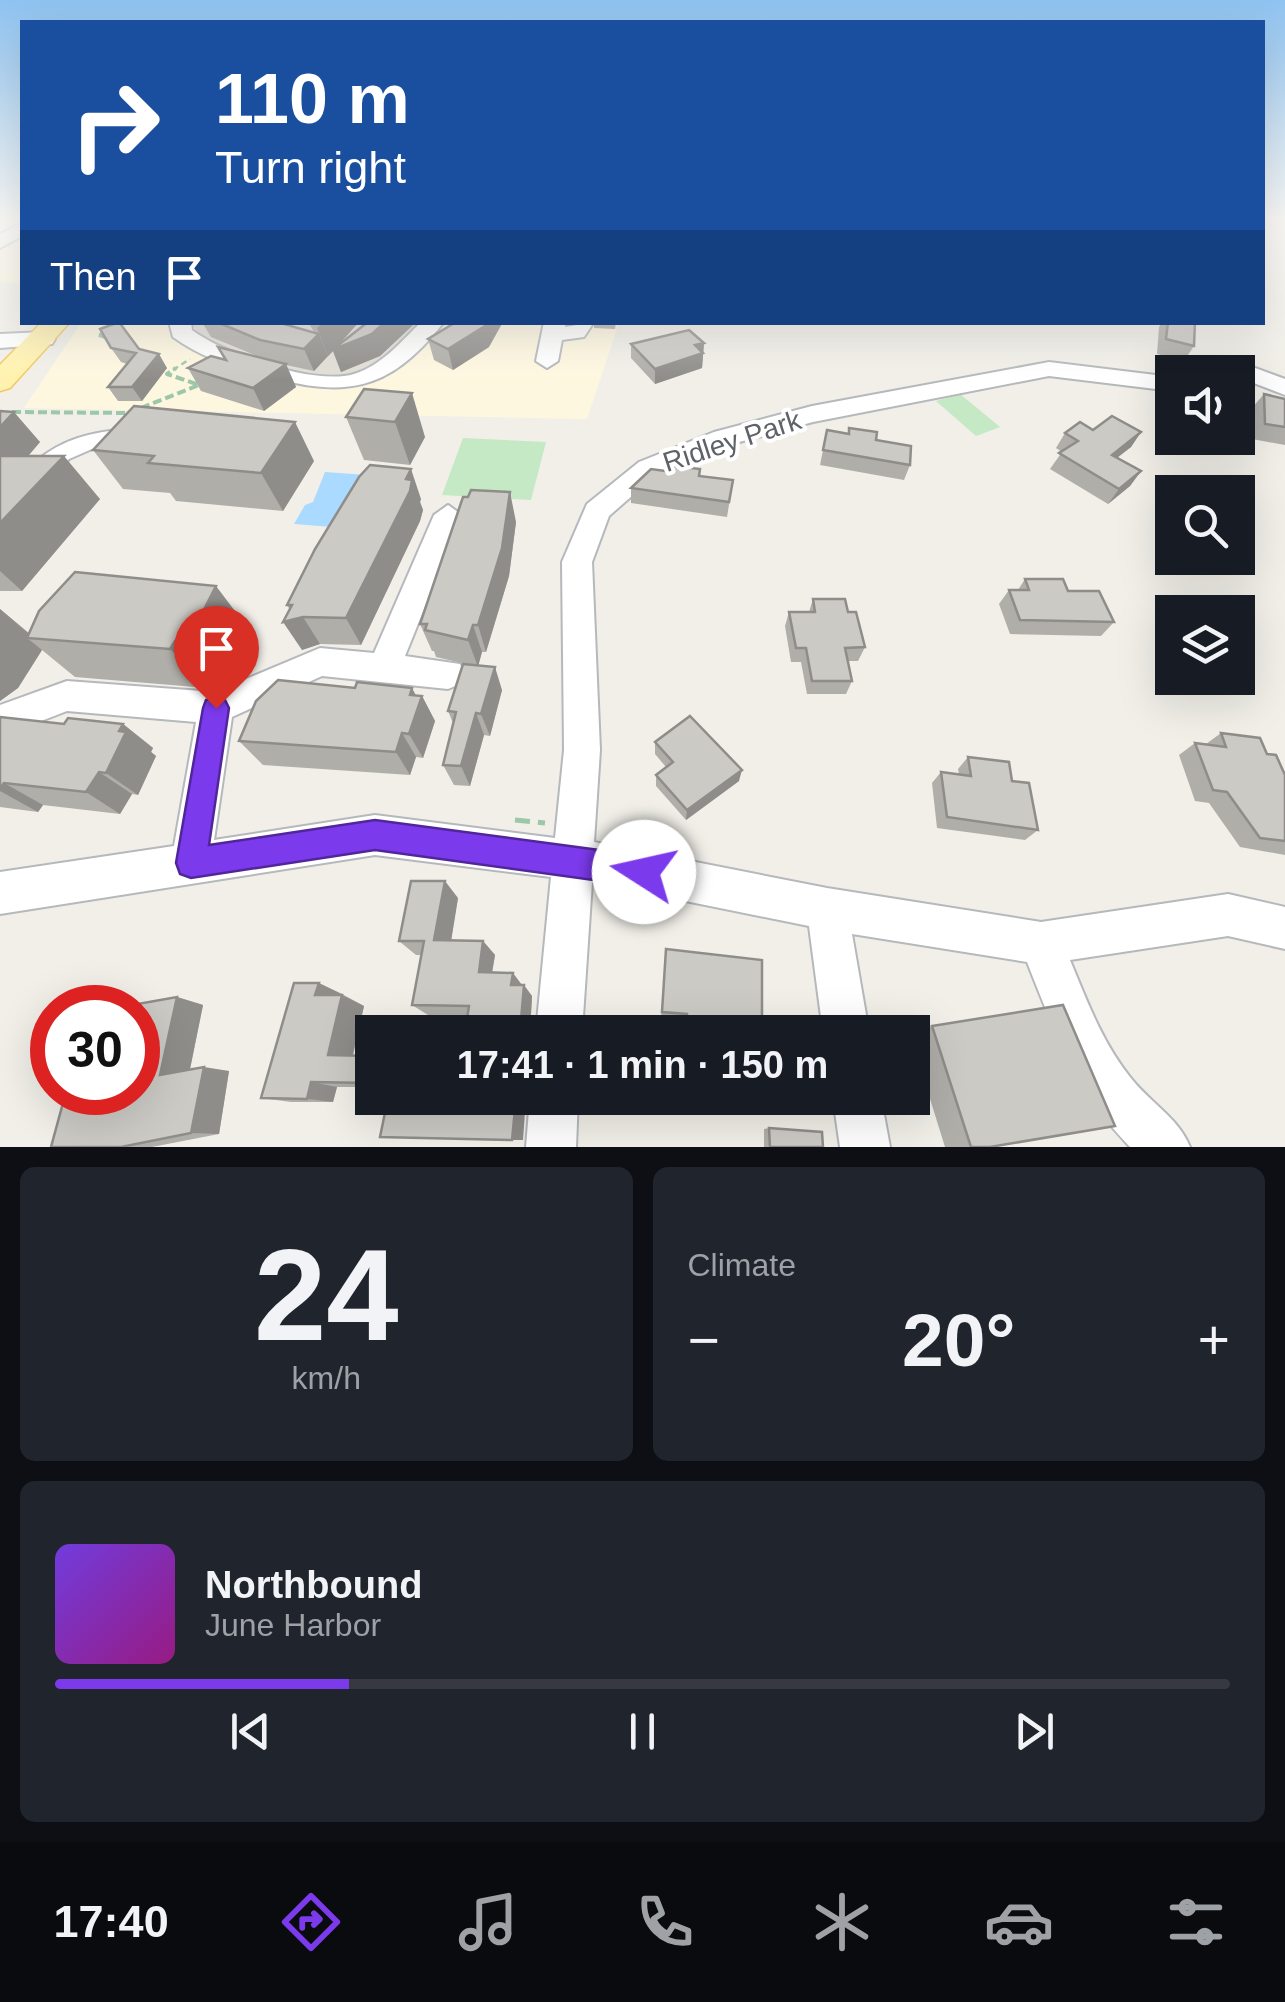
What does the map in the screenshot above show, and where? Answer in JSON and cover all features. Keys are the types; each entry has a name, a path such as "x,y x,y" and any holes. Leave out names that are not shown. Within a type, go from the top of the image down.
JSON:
{"main road":[{"path":"0,374 45,331"},
{"path":"0,382 45,331"}],"street":[{"path":"180,325 181,332 204,351 319,386 351,384 394,364 431,325"},
{"path":"546,362 553,329 576,332 582,325"},
{"path":"0,341 45,331"},
{"name":"Ridley Park","path":"560,1015 582,750 577,562 597,511 621,486 648,468 722,438 950,386 1059,368 1155,382"},
{"path":"1255,375 1285,388"},
{"path":"0,512 64,446 94,438 176,437"},
{"path":"384,668 448,515"},
{"path":"0,722 66,696 216,708 320,662 448,674"},
{"path":"191,863 216,708"},
{"path":"0,893 375,835 571,861 827,909 1041,943 1228,915 1285,928"},
{"path":"827,909 843,1015"},
{"path":"1041,943 1087,1054 1114,1096 1165,1147"},
{"path":"551,1147 553,1115"},
{"path":"859,1115 864,1147"}],"path":[{"path":"115,341 97,335 116,332"},
{"path":"0,412 129,413 200,385 167,374 204,351"}],"shaded area":[{"path":"0,272 20,272 20,283 0,282"},
{"path":"80,325 618,325 587,419 24,408"},
{"path":"192,325 426,325 372,372 327,380 222,349 200,336"}],"green space":[{"path":"960,394 1000,427 976,436 936,401"},
{"path":"463,438 546,442 531,500 442,495"}],"water":[{"path":"325,472 367,475 332,527 294,524 305,505 313,502"}],"building":[{"path":"121,325 139,349 159,354 132,387 108,387 136,353 111,348 100,329"},
{"path":"224,325 288,325 319,334 304,349 260,340"},
{"path":"364,325 382,325 372,334 332,350"},
{"path":"451,325 486,325 448,349 428,339"},
{"path":"1168,325 1195,325 1194,346 1166,339"},
{"path":"689,330 704,343 695,345 703,353 655,369 631,344"},
{"path":"218,347 286,364 253,388 188,368 211,356 226,360"},
{"path":"364,389 412,393 395,422 346,417"},
{"path":"1264,394 1285,399 1285,427 1265,424"},
{"path":"134,406 295,422 261,473 148,463 154,456 93,450"},
{"path":"0,411 14,412 0,427"},
{"path":"1112,416 1141,432 1112,455 1141,471 1119,489 1059,453 1078,441 1065,433 1080,422 1093,430"},
{"path":"849,428 877,432 876,440 911,446 910,465 823,450 827,430 849,434"},
{"path":"0,456 64,456 0,523"},
{"path":"370,465 411,469 406,479 412,480 346,618 303,617 283,622 292,605 287,605 315,549"},
{"path":"674,466 700,469 699,476 733,480 729,502 631,488 651,469 673,472"},
{"path":"471,490 510,492 502,548 478,625 473,625 468,640 425,630 427,624 420,624 463,497 468,497"},
{"path":"75,572 216,586 195,627 170,649 27,638 39,611"},
{"path":"1025,579 1063,579 1068,591 1099,591 1114,622 1020,620 1009,590 1029,590"},
{"path":"813,599 845,599 848,612 856,612 865,647 845,648 852,681 812,681 806,648 796,648 789,612 815,612"},
{"path":"463,664 495,667 481,714 476,713 461,766 443,765 456,712 448,711"},
{"path":"278,680 355,688 357,682 412,688 410,695 422,696 409,734 402,733 396,752 239,741 256,701"},
{"path":"690,716 742,770 687,810 656,775 673,762 655,742"},
{"path":"0,717 64,724 68,718 123,724 119,731 126,732 106,773 99,772 86,792 4,783 0,788"},
{"path":"1221,733 1260,738 1267,754 1276,755 1285,775 1285,841 1260,838 1227,792 1213,790 1195,743 1226,747"},
{"path":"968,757 1009,762 1012,781 1029,783 1038,830 947,817 941,772 971,776"},
{"path":"411,881 445,881 434,940 483,941 479,972 513,973 511,985 524,985 521,1015 468,1015 469,1006 412,1005 424,941 399,941"},
{"path":"666,949 762,960 762,1015 662,1012"},
{"path":"294,983 319,983 315,995 342,995 328,1055 355,1056 355,1083 311,1082 307,1099 261,1098"},
{"path":"177,997 160,1075 160,1000"},
{"path":"1063,1005 1115,1126 971,1147 932,1026"},
{"path":"204,1067 191,1133 121,1147 51,1147 60,1115 160,1115 160,1075"},
{"path":"385,1115 514,1115 512,1140 380,1137"},
{"path":"769,1128 822,1132 823,1147 770,1147"}],"route":[{"path":"216,708 191,863 375,835 644,872"}]}
